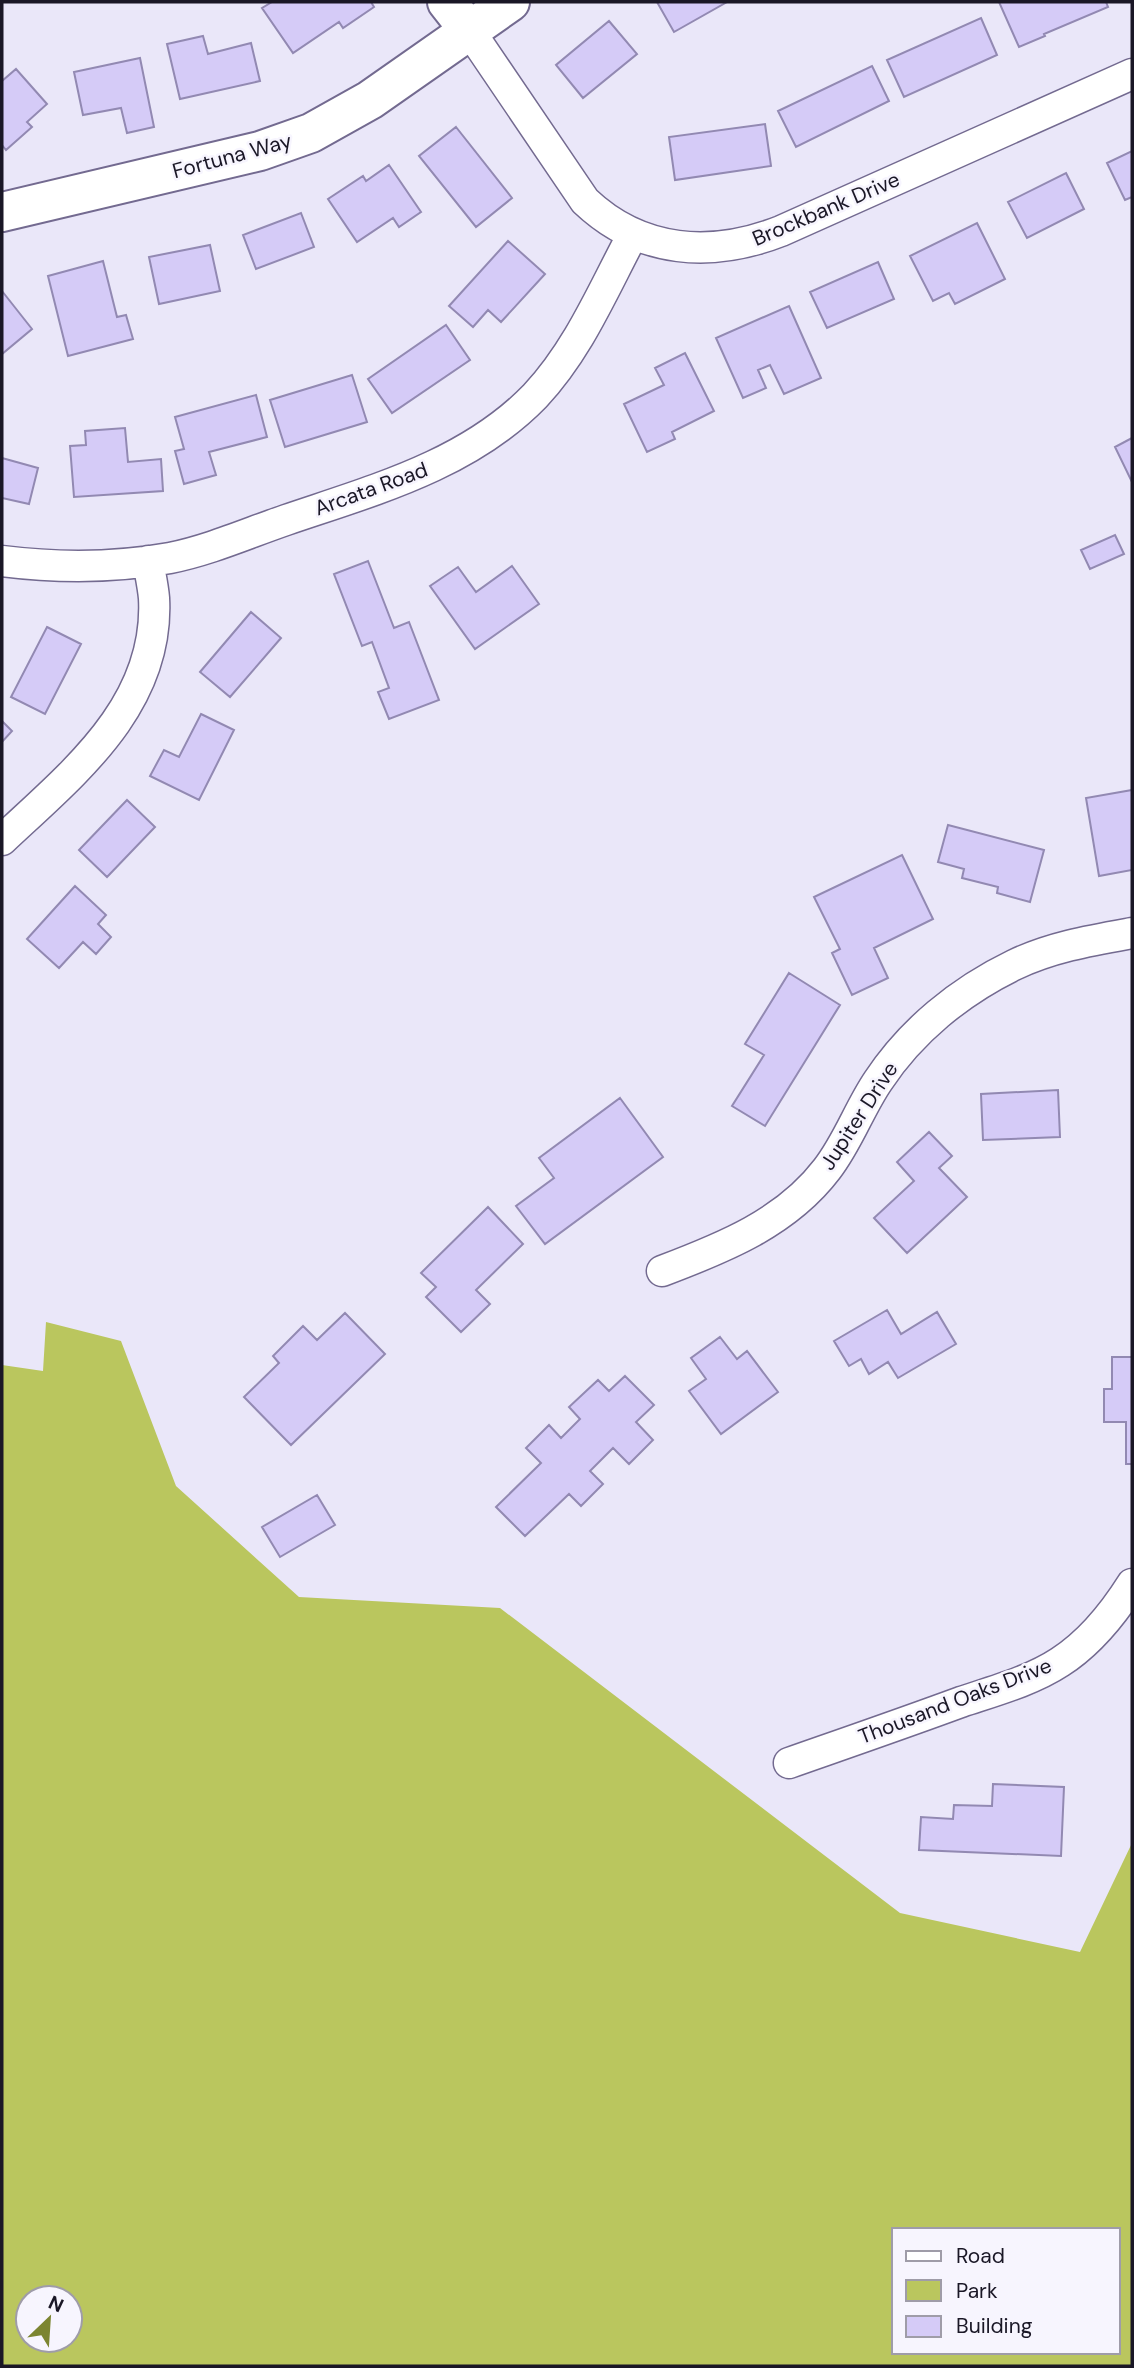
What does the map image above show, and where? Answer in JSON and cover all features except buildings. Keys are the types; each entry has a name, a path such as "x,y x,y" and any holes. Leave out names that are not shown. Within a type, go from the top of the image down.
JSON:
{"street":[{"name":"Fortuna Way","path":"2,212 286,143 321,128 370,100 458,16 510,2"},
{"name":"Brockbank Drive","path":"458,16 585,201 609,221 633,234 669,246 694,248 743,245 761,239 1132,74"},
{"name":"Arcata Road","path":"2,561 72,567 148,561 196,551 397,482 456,455 498,429 534,397 569,355 633,234"},
{"path":"2,840 96,750 111,731 134,691 143,670 152,631 154,598 148,561"},
{"name":"Jupiter Drive","path":"662,1271 715,1251 764,1226 800,1197 827,1169 877,1081 908,1042 966,993 1015,964 1083,942 1132,933"},
{"name":"Thousand Oaks Drive","path":"789,1763 1046,1670 1062,1661 1098,1631 1132,1584"}],"green space":[{"path":"46,1322 121,1341 176,1486 299,1597 500,1608 900,1913 1080,1952 1132,1843 1132,2366 2,2366 2,1365 43,1371"}]}
